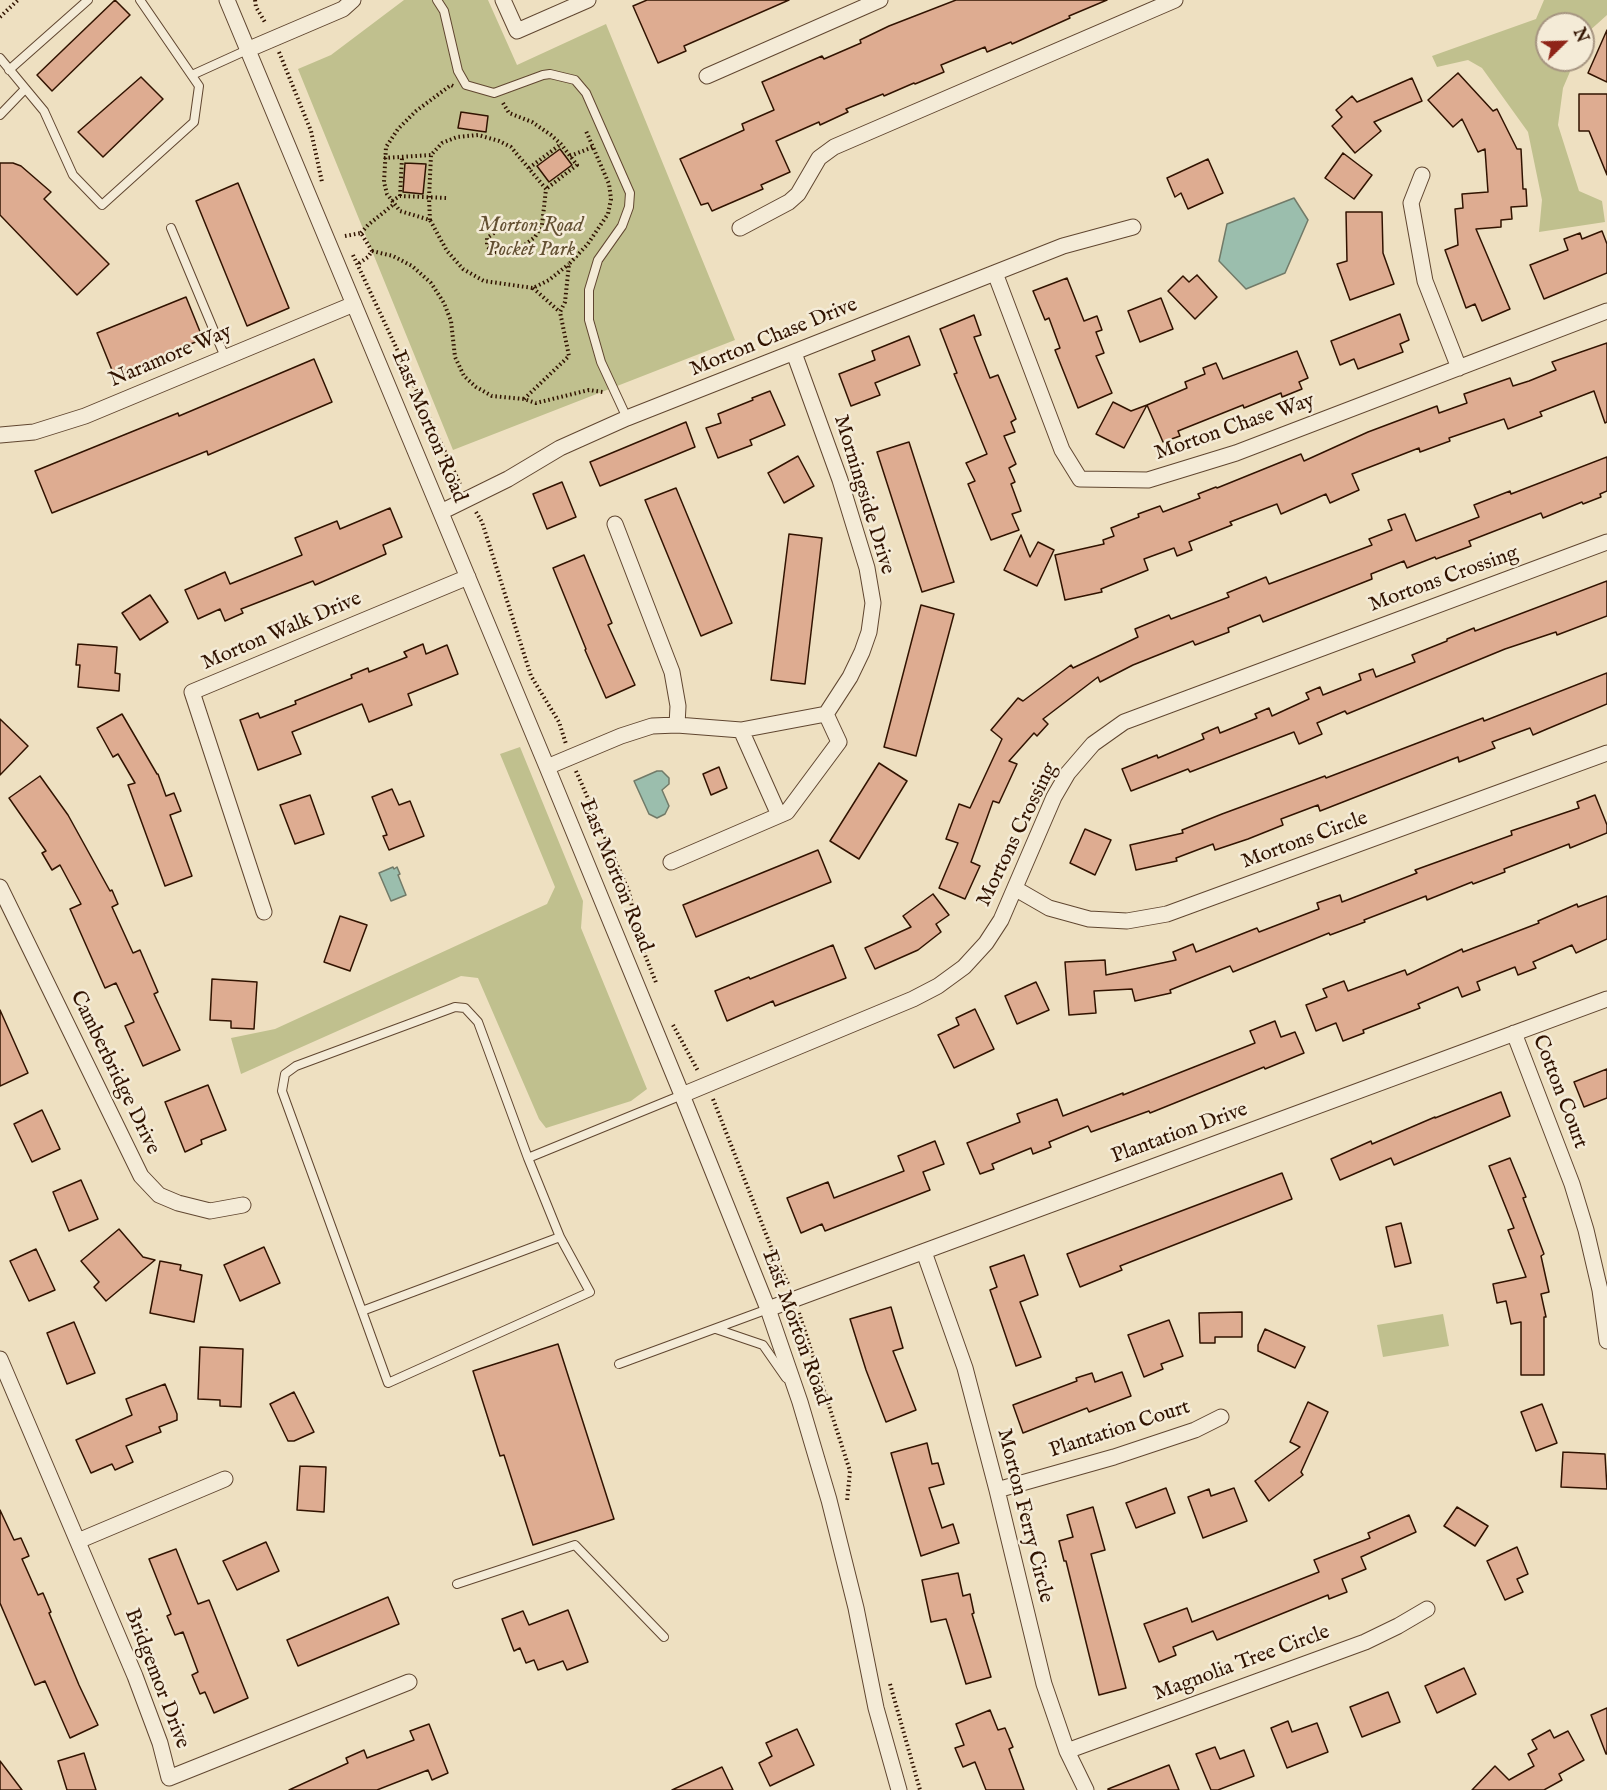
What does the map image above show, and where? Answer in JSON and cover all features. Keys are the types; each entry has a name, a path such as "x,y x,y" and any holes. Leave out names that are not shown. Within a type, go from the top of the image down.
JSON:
{"street":[{"name":"East Morton Road","path":"227,0 547,767 768,1310 829,1500 856,1608 876,1708 899,1790"},
{"path":"248,50 343,9 353,0"},
{"path":"503,0 517,31 588,0"},
{"path":"707,76 880,0"},
{"path":"740,228 789,202 798,194 819,158 834,147 1175,0"},
{"path":"1422,175 1412,203 1425,281 1459,368"},
{"name":"Morton Chase Drive","path":"441,512 508,479 560,448 627,418 1063,246 1132,227"},
{"name":"Morton Chase Way","path":"995,273 1062,450 1080,479 1148,480 1236,453 1607,311"},
{"name":"Naramore Way","path":"0,435 34,432 86,416 354,304"},
{"name":"Morningside Drive","path":"794,353 840,480 861,546 873,603 869,632 862,652 850,677 826,714"},
{"path":"615,524 672,672 678,706 677,725"},
{"name":"Mortons Crossing","path":"682,1095 913,999 938,986 964,967 986,944 1001,920 1054,797 1068,773 1093,744 1124,722 1607,542"},
{"name":"Morton Walk Drive","path":"264,912 192,692 468,577"},
{"path":"547,767 621,736 652,726 677,725 741,730 826,714 839,742 787,812 671,862"},
{"path":"741,730 779,815"},
{"name":"Mortons Circle","path":"1016,889 1049,908 1089,919 1127,921 1167,914 1607,753"},
{"name":"Camberbridge Drive","path":"0,886 141,1176 159,1195 178,1203 210,1211 243,1205"},
{"name":"Plantation Drive","path":"768,1310 1607,999"},
{"name":"Cotton Court","path":"1514,1033 1572,1184 1587,1230 1600,1290 1607,1341"},
{"name":"Morton Ferry Circle","path":"924,1252 965,1368 1044,1684 1067,1751 1086,1790"},
{"name":"Bridgemor Drive","path":"0,1359 135,1676 160,1743 169,1778 409,1682"},
{"name":"Plantation Court","path":"997,1490 1114,1457 1195,1430 1221,1417"},
{"path":"78,1541 225,1479"},
{"name":"Magnolia Tree Circle","path":"1067,1751 1365,1642 1427,1609"}],"lane":[{"path":"9,70 88,0"},
{"path":"0,58 44,111 73,175 102,206 194,122 199,86 140,0"},
{"path":"437,0 444,11 458,71 466,85 494,93 550,74 574,80 586,93 630,193 622,225 598,260 589,290 589,320 601,362 627,418"},
{"path":"192,75 248,50"},
{"path":"0,115 25,89"},
{"path":"171,228 225,357"},
{"path":"455,1007 465,1008 478,1022 560,1237 590,1292 388,1383 282,1090 285,1074 296,1066 413,1022 455,1007"},
{"path":"528,1158 682,1095"},
{"path":"362,1311 560,1237"},
{"path":"619,1364 768,1310"},
{"path":"715,1329 763,1345 796,1392"},
{"path":"458,1584 575,1545 664,1637"}],"path":[{"path":"0,17 18,0"},
{"path":"430,220 400,212 387,194 384,182 386,147 398,129 416,111 451,85 460,91"},
{"path":"513,99 501,104 509,113 532,122 561,144 577,165 546,189"},
{"path":"533,288 549,280 569,264 587,244 608,214 611,199 609,184 585,127"},
{"path":"508,231 498,230 487,238 487,246 493,252 503,253 526,244 535,237 542,225 546,189 511,147 499,141 478,135 457,137 442,143 431,155 430,220 447,251 463,269 484,281 533,288 560,312 569,356 524,399"},
{"path":"529,168 561,144"},
{"path":"570,156 593,147"},
{"path":"384,158 431,155"},
{"path":"400,196 402,158"},
{"path":"345,236 361,233 400,196 447,198"},
{"path":"361,233 372,251 393,256 412,266 431,284 444,303 451,321 455,357 465,376 492,396 524,399 536,403 589,390 609,394 614,392"},
{"path":"358,264 372,251"},
{"path":"560,312 565,302 569,264"}],"green space":[{"name":"Morton Road Pocket Park","path":"404,0 488,0 517,65 606,24 735,340 453,450 298,69 331,55"},
{"path":"1544,0 1607,0 1607,15 1595,26 1595,12 1539,12"},
{"path":"1535,19 1535,72 1570,72 1563,88 1558,125 1579,191 1602,201 1605,222 1539,232 1542,200 1528,132 1482,68 1468,60 1437,67 1432,56"},
{"path":"520,747 583,901 581,928 647,1089 631,1101 546,1128 539,1119 478,978 461,976 241,1074 231,1038 275,1029 547,904 555,887 500,754"},
{"path":"1443,1314 1449,1346 1383,1357 1377,1325"}],"shaded area":[{"path":"1294,198 1308,220 1285,273 1246,289 1219,261 1227,224"},
{"path":"662,771 669,778 669,784 662,790 669,806 665,814 657,818 649,814 634,781"},
{"path":"393,867 394,869 397,867 406,895 391,901 379,873"}],"building":[{"path":"115,0 130,15 52,91 37,75"},
{"path":"647,0 789,0 684,46 686,51 658,63 633,6"},
{"path":"956,0 1107,0 1012,44 1011,42 987,52 985,47 941,65 944,72 846,109 848,112 820,125 819,122 776,141 790,172 761,185 763,189 712,211 708,203 701,205 680,159 744,130 742,124 774,110 762,82 822,56 824,59 861,43 860,40 889,26"},
{"path":"1607,30 1607,82 1588,73 1595,72 1595,57"},
{"path":"1458,73 1493,111 1497,109 1517,149 1521,149 1523,189 1526,189 1527,206 1511,207 1512,219 1501,220 1501,227 1476,229 1510,309 1482,321 1475,304 1466,308 1445,250 1458,245 1455,209 1463,208 1462,194 1488,192 1485,149 1478,152 1462,119 1453,127 1428,100"},
{"path":"141,77 163,99 103,157 78,132"},
{"path":"1412,78 1422,101 1374,122 1381,131 1355,153 1332,126 1342,117 1336,110 1352,96 1357,102"},
{"path":"1579,94 1607,94 1607,175 1589,131 1579,131"},
{"path":"461,112 488,116 486,132 458,128"},
{"path":"560,149 572,165 549,182 537,166"},
{"path":"1343,153 1372,175 1354,199 1325,178"},
{"path":"1208,159 1223,193 1188,209 1181,193 1175,197 1167,178"},
{"path":"0,163 13,163 21,166 51,192 44,199 109,264 77,295 0,215"},
{"path":"405,163 426,164 423,194 403,192"},
{"path":"238,183 289,308 247,326 196,201"},
{"path":"1346,212 1382,212 1383,253 1394,284 1350,300 1337,264 1347,261"},
{"path":"1602,231 1607,244 1607,273 1544,299 1530,265 1568,250 1564,239 1580,233 1582,239"},
{"path":"1197,275 1217,297 1195,319 1168,291 1183,276 1189,282"},
{"path":"1067,278 1084,321 1097,316 1102,330 1096,332 1104,353 1096,356 1112,393 1078,408 1055,350 1060,348 1049,318 1045,320 1033,291"},
{"path":"186,297 203,339 114,375 97,333"},
{"path":"1161,298 1173,329 1140,342 1128,311"},
{"path":"1400,314 1409,340 1400,344 1403,352 1358,369 1354,359 1340,365 1331,341"},
{"path":"974,315 981,335 974,337 990,378 998,375 1016,419 1011,422 1015,432 1004,436 1016,464 1009,468 1015,482 1011,484 1021,511 1012,514 1019,530 991,540 968,484 975,481 966,463 987,454 954,374 957,373 940,329"},
{"path":"909,336 920,365 875,383 880,395 851,406 839,374 875,360 872,351"},
{"path":"1607,343 1607,422 1605,423 1594,391 1540,412 1542,416 1508,429 1504,419 1449,438 1450,441 1420,452 1419,448 1352,474 1359,490 1330,503 1326,494 1281,514 1277,504 1230,522 1232,525 1189,542 1192,550 1177,556 1174,548 1144,559 1148,570 1101,589 1102,592 1065,600 1055,555 1104,544 1103,540 1114,536 1111,528 1139,517 1138,514 1160,506 1163,512 1200,498 1198,494 1301,454 1304,461 1368,432 1437,406 1439,413 1467,403 1464,394 1510,378 1513,386 1529,381 1556,370 1552,362"},
{"path":"1297,351 1308,378 1299,382 1302,389 1282,397 1281,393 1244,408 1243,405 1178,431 1180,436 1163,442 1147,405 1187,388 1185,382 1205,374 1203,368 1216,363 1223,379"},
{"path":"314,359 332,402 208,455 207,451 52,513 35,471 178,413 179,416"},
{"path":"770,391 785,425 750,440 752,445 718,458 706,428 721,423 718,414"},
{"path":"1113,402 1131,411 1147,405 1124,448 1096,434"},
{"path":"686,422 695,447 600,486 590,462"},
{"path":"909,442 954,582 922,592 877,452"},
{"path":"798,456 814,486 784,503 768,473"},
{"path":"1607,457 1607,491 1600,494 1601,497 1543,518 1541,513 1469,541 1471,546 1436,559 1435,557 1407,568 1404,561 1371,574 1372,579 1263,622 1260,615 1228,628 1229,632 1195,645 1193,641 1133,665 1100,682 1098,677 1043,719 1048,724 1037,736 1034,733 1009,761 1017,764 999,803 993,801 971,862 980,866 965,899 939,888 958,843 946,839 959,804 970,808 1002,739 991,730 1018,698 1023,701 1071,665 1073,668 1138,637 1135,629 1169,615 1171,619 1229,597 1227,593 1266,577 1269,584 1372,545 1369,539 1392,530 1388,520 1405,514 1416,541 1479,517 1474,505 1510,491 1511,494"},
{"path":"562,482 576,517 547,529 533,494"},
{"path":"676,488 732,623 701,636 645,500"},
{"path":"390,508 402,537 383,545 386,554 315,585 313,581 241,609 243,613 225,621 220,609 198,619 185,590 225,572 230,584 302,555 295,538 337,521 340,529"},
{"path":"789,534 822,538 805,684 771,680"},
{"path":"1021,535 1030,557 1038,542 1054,550 1037,586 1004,570"},
{"path":"584,555 612,623 608,625 635,685 606,698 553,568"},
{"path":"1607,581 1607,616 1557,635 1556,632 1505,649 1347,714 1345,711 1317,723 1322,734 1299,744 1294,732 1190,772 1188,769 1131,791 1122,769 1157,755 1158,758 1204,739 1202,734 1218,727 1220,733 1257,718 1255,714 1269,708 1272,716 1309,699 1306,693 1320,687 1323,695 1361,680 1359,674 1373,669 1376,677 1415,662 1412,655 1447,641 1447,639 1474,628 1475,631"},
{"path":"150,595 168,622 140,640 122,613"},
{"path":"921,605 954,614 916,756 884,747"},
{"path":"78,644 117,647 115,673 120,674 119,691 78,687 80,665 76,665"},
{"path":"423,644 426,654 447,645 458,674 408,694 412,705 369,722 362,704 292,732 301,754 258,770 240,720 258,713 260,718 296,704 295,701 352,678 351,675 368,668 369,672 407,657 404,652"},
{"path":"1607,673 1607,704 1533,735 1530,728 1492,742 1495,748 1459,762 1458,757 1320,811 1318,805 1281,819 1283,825 1248,839 1215,850 1213,844 1176,858 1177,861 1136,870 1130,845 1183,833 1182,830 1222,814 1325,776 1326,778 1483,718 1484,721"},
{"path":"122,714 158,774 166,796 174,793 181,811 170,815 192,876 165,886 128,785 135,783 118,754 113,757 97,728"},
{"path":"0,719 28,746 0,775"},
{"path":"879,763 907,781 859,859 830,841"},
{"path":"719,767 727,788 711,795 703,774"},
{"path":"40,776 68,815 110,891 112,890 118,904 112,907 133,953 140,950 158,992 154,994 180,1050 143,1066 125,1026 134,1022 116,983 105,988 70,909 81,904 60,865 52,870 42,853 46,851 9,798"},
{"path":"392,789 399,805 410,801 424,836 389,850 383,836 387,835 372,797"},
{"path":"310,795 324,834 295,844 280,805"},
{"path":"1595,795 1607,825 1607,833 1570,848 1569,844 1504,869 1505,872 1427,900 1426,896 1364,920 1365,922 1330,935 1329,933 1233,972 1230,966 1170,990 1171,993 1135,1001 1132,989 1094,991 1096,1013 1069,1015 1065,962 1105,960 1106,975 1176,960 1173,952 1193,944 1196,952 1257,928 1259,932 1319,909 1317,903 1340,895 1342,902 1417,873 1415,870 1512,835 1511,831 1579,808 1577,802"},
{"path":"1085,829 1111,840 1095,875 1070,863"},
{"path":"818,850 831,882 696,937 683,905"},
{"path":"933,894 949,915 936,924 941,932 918,950 875,969 865,948 911,927 903,916"},
{"path":"1607,896 1607,939 1576,953 1572,945 1533,962 1536,968 1518,975 1515,967 1477,982 1480,990 1462,997 1458,987 1418,1004 1420,1008 1363,1030 1364,1033 1343,1041 1336,1023 1316,1031 1306,1005 1327,997 1323,989 1344,981 1348,991 1405,970 1407,975 1462,949 1463,952 1539,923 1538,921 1577,904 1578,907"},
{"path":"340,916 367,925 350,971 324,962"},
{"path":"833,945 846,978 775,1006 773,1001 727,1021 715,991"},
{"path":"212,979 257,982 254,1029 231,1028 231,1021 210,1020"},
{"path":"1036,982 1049,1010 1017,1024 1005,996"},
{"path":"975,1009 994,1049 954,1068 938,1035 959,1025 956,1018"},
{"path":"0,1010 28,1073 0,1086"},
{"path":"1275,1021 1281,1037 1295,1032 1304,1053 1150,1113 1149,1111 1091,1132 1088,1126 1049,1142 1051,1147 1033,1154 1031,1148 992,1164 994,1169 980,1174 967,1143 1020,1122 1017,1114 1057,1099 1063,1116 1123,1093 1123,1095 1255,1043 1250,1031"},
{"path":"1607,1069 1607,1098 1584,1107 1574,1082"},
{"path":"208,1085 226,1130 201,1140 202,1144 185,1152 165,1102"},
{"path":"1501,1092 1510,1116 1394,1165 1391,1158 1340,1180 1331,1159 1371,1141 1372,1144"},
{"path":"42,1110 60,1149 32,1162 14,1124"},
{"path":"935,1141 944,1164 923,1172 930,1190 825,1231 822,1224 801,1233 787,1198 828,1182 834,1198 904,1171 898,1156"},
{"path":"1510,1158 1526,1197 1523,1198 1544,1254 1541,1256 1549,1292 1541,1294 1546,1317 1544,1317 1544,1375 1521,1375 1521,1322 1511,1324 1506,1301 1497,1303 1493,1284 1526,1277 1508,1230 1514,1228 1489,1166"},
{"path":"1282,1173 1292,1199 1120,1266 1122,1270 1080,1287 1067,1254"},
{"path":"81,1180 98,1219 69,1231 53,1192"},
{"path":"1401,1223 1411,1263 1395,1267 1386,1227"},
{"path":"119,1229 143,1257 155,1260 106,1301 94,1287 99,1282 81,1261"},
{"path":"264,1247 280,1283 240,1301 224,1265"},
{"path":"36,1249 55,1290 29,1301 10,1261"},
{"path":"1024,1255 1038,1295 1020,1302 1041,1357 1016,1366 990,1290 997,1287 990,1267"},
{"path":"160,1261 181,1265 180,1270 202,1275 194,1322 150,1313"},
{"path":"891,1307 903,1348 893,1351 916,1410 886,1422 850,1319"},
{"path":"1242,1312 1242,1337 1215,1337 1215,1343 1200,1343 1199,1313"},
{"path":"1169,1320 1183,1356 1161,1364 1163,1369 1144,1377 1128,1335"},
{"path":"74,1322 95,1373 67,1384 47,1333"},
{"path":"1265,1329 1305,1347 1295,1368 1258,1351 1258,1345"},
{"path":"558,1344 614,1519 533,1545 504,1455 500,1456 473,1371"},
{"path":"200,1347 243,1349 241,1407 220,1406 220,1400 198,1399"},
{"path":"1122,1372 1131,1396 1089,1412 1087,1408 1023,1433 1013,1405 1092,1373 1095,1382"},
{"path":"165,1384 177,1414 177,1420 159,1427 161,1432 126,1446 133,1462 115,1470 112,1464 91,1473 76,1440 132,1415 126,1399"},
{"path":"294,1392 314,1432 294,1441 288,1441 270,1404"},
{"path":"1308,1402 1328,1412 1301,1472 1303,1475 1269,1501 1255,1481 1300,1447 1290,1442"},
{"path":"1542,1404 1557,1443 1536,1451 1521,1412"},
{"path":"927,1443 932,1464 938,1463 944,1484 929,1488 942,1528 953,1524 959,1543 921,1556 891,1453"},
{"path":"1563,1452 1605,1454 1607,1489 1561,1487"},
{"path":"300,1466 326,1467 324,1512 297,1510"},
{"path":"1166,1488 1175,1513 1136,1528 1126,1503"},
{"path":"1234,1488 1247,1521 1203,1538 1188,1497 1209,1489 1211,1496"},
{"path":"1093,1507 1105,1550 1091,1554 1126,1688 1099,1695 1059,1541 1073,1537 1067,1515"},
{"path":"1457,1507 1488,1526 1475,1546 1444,1526"},
{"path":"0,1510 14,1540 21,1538 29,1556 22,1559 38,1595 43,1593 79,1685 98,1725 70,1738 45,1681 35,1685 0,1603"},
{"path":"1409,1515 1416,1532 1361,1557 1366,1569 1342,1579 1347,1592 1329,1599 1328,1595 1217,1640 1213,1631 1173,1647 1176,1655 1159,1662 1144,1624 1187,1608 1192,1622 1319,1572 1314,1560 1370,1538 1368,1533"},
{"path":"266,1542 279,1571 237,1590 223,1561"},
{"path":"1517,1547 1528,1574 1517,1579 1523,1592 1505,1600 1487,1561"},
{"path":"176,1549 198,1604 209,1600 248,1698 214,1713 205,1692 200,1694 192,1675 198,1672 183,1632 175,1635 167,1616 171,1614 149,1559"},
{"path":"958,1573 963,1596 970,1594 974,1613 972,1614 991,1677 966,1684 946,1619 931,1622 922,1580"},
{"path":"388,1597 399,1624 298,1666 287,1640"},
{"path":"568,1610 588,1662 567,1670 563,1661 538,1670 534,1660 526,1663 520,1648 514,1651 502,1619 523,1611 529,1625"},
{"path":"1464,1668 1476,1694 1437,1713 1425,1686"},
{"path":"1388,1692 1400,1722 1362,1737 1350,1707"},
{"path":"1607,1708 1607,1754 1606,1754 1591,1715"},
{"path":"990,1710 998,1730 1005,1728 1013,1747 1009,1749 1024,1790 986,1790 975,1762 963,1767 955,1748 964,1745 956,1724"},
{"path":"1288,1721 1292,1732 1317,1723 1328,1752 1287,1768 1271,1728"},
{"path":"429,1724 448,1773 432,1780 428,1770 377,1790 289,1790 348,1763 346,1758 364,1750 367,1758 414,1740 410,1731"},
{"path":"797,1729 814,1765 770,1786 759,1763 772,1756 766,1743"},
{"path":"1550,1730 1554,1738 1568,1731 1584,1760 1559,1774 1562,1780 1544,1790 1472,1790 1495,1766 1509,1780 1534,1766 1528,1754 1537,1749 1532,1740"},
{"path":"1215,1747 1220,1759 1244,1750 1254,1776 1218,1790 1211,1790 1196,1754"},
{"path":"84,1753 96,1790 67,1790 58,1761"},
{"path":"0,1761 22,1790 0,1790"},
{"path":"1169,1765 1179,1790 1108,1790 1108,1789"},
{"path":"722,1767 733,1790 672,1790"}]}
